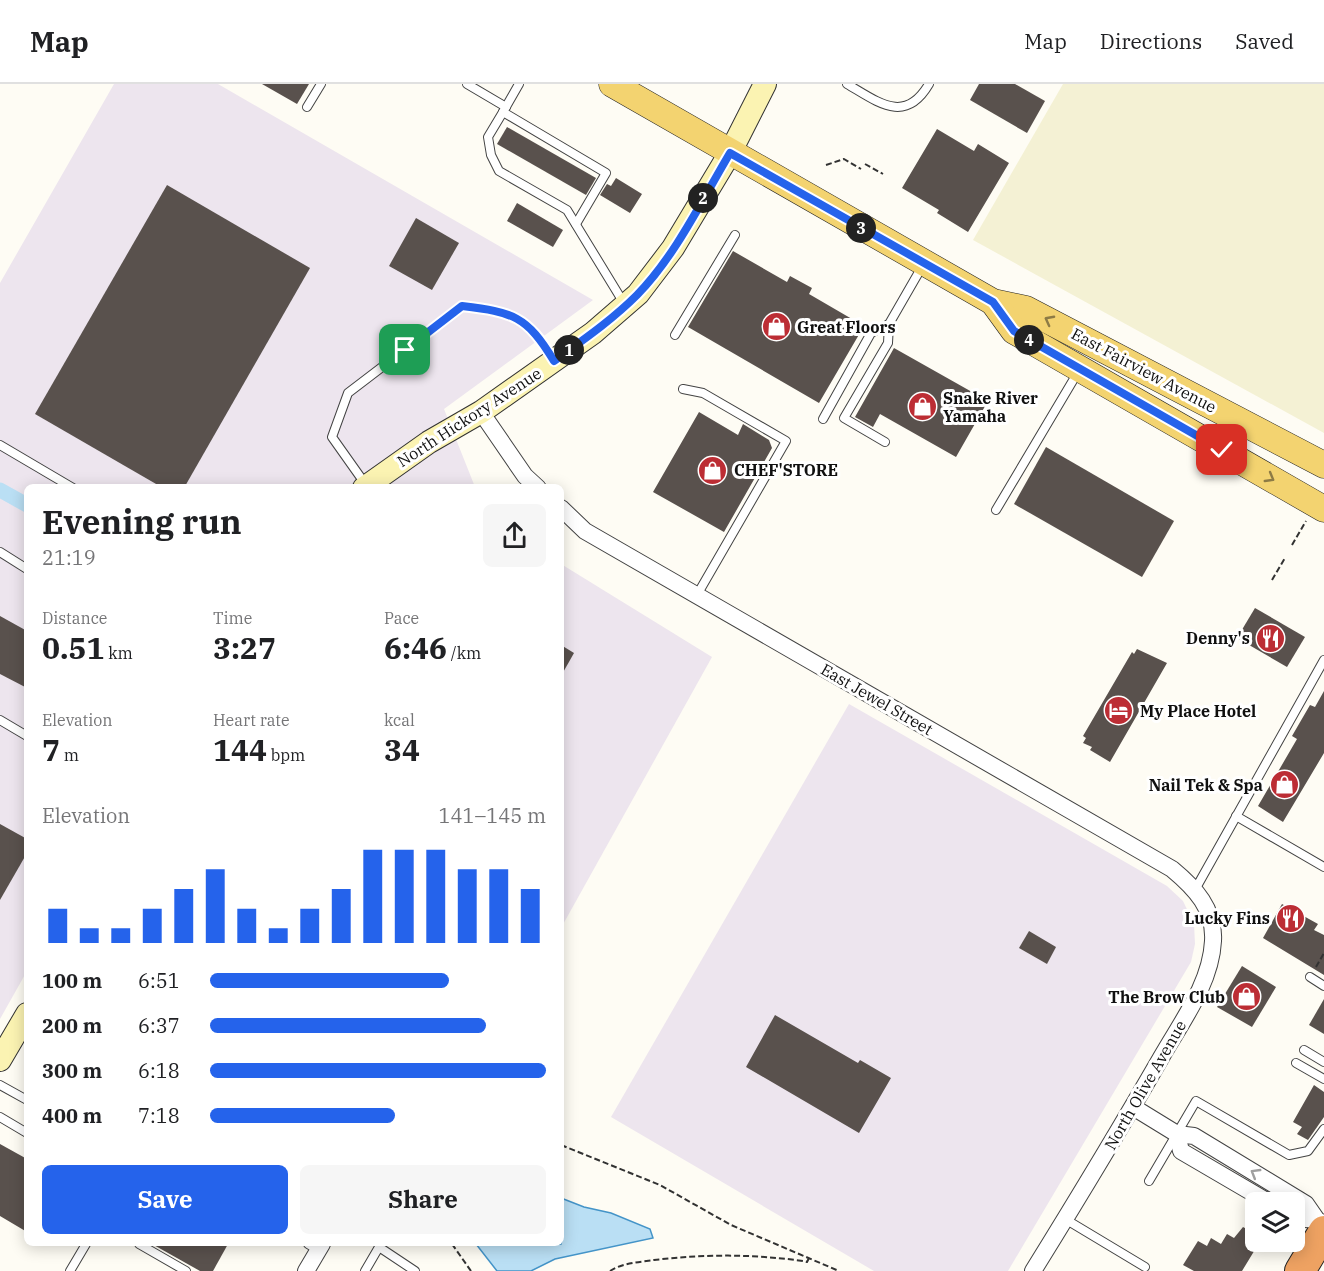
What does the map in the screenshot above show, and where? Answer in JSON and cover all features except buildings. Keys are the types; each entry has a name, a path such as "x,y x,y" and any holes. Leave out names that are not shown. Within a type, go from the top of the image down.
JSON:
{"highway":[{"path":"1300,1271 1322,1225"}],"main road":[{"name":"East Fairview Avenue","path":"612,84 993,302 1026,309 1324,465"},
{"name":"East Fairview Avenue","path":"993,302 1014,331 1080,369 1315,515"}],"street":[{"name":"North Hickory Avenue","path":"369,484 429,442 481,412 554,361 593,333 638,294 673,248 730,153 765,84"},
{"path":"481,412 525,476 534,484"},
{"name":"East Jewel Street","path":"564,511 585,531 1172,869 1196,888"},
{"name":"North Olive Avenue","path":"1033,1271 1133,1107 1204,982 1213,940 1208,910 1196,888"},
{"path":"0,1060 18,1037 24,1022"},
{"path":"1133,1107 1177,1134 1194,1136 1306,1204 1322,1225"},
{"path":"1177,1134 1181,1151 1251,1192"},
{"path":"1305,1221 1322,1225"},
{"path":"306,1271 316,1246"}],"lane":[{"path":"308,107 321,84"},
{"path":"467,84 504,110 606,173 576,224"},
{"path":"519,84 488,137 491,155 499,171 567,210 625,305"},
{"path":"847,84 877,102 898,108 914,102 929,84"},
{"path":"675,334 735,235"},
{"path":"885,442 844,418 888,343 889,324 924,263"},
{"path":"363,484 332,437 348,393 462,306 497,310 531,326 554,361"},
{"path":"823,419 871,333 889,324"},
{"path":"996,510 1080,369"},
{"path":"683,389 703,393 786,441 697,595"},
{"path":"0,445 66,484"},
{"path":"0,552 24,566"},
{"path":"1196,888 1324,660"},
{"path":"0,720 24,734"},
{"path":"1236,816 1324,867"},
{"path":"1310,977 1324,986"},
{"path":"1304,1050 1324,1062"},
{"path":"1296,1063 1324,1079"},
{"path":"0,1085 24,1098"},
{"path":"1149,1181 1196,1101 1289,1155 1308,1151 1324,1129"},
{"path":"0,1118 24,1131"},
{"path":"1065,1219 1145,1267"},
{"path":"70,1271 85,1246"},
{"path":"142,1246 186,1271"},
{"path":"365,1271 379,1247 412,1270"}],"path":[{"path":"826,165 844,159 861,169"},
{"path":"865,164 883,174"},
{"path":"1292,545 1315,515"},
{"path":"1272,580 1285,558"},
{"path":"1310,977 1324,954"},
{"path":"564,1146 660,1185 731,1225 839,1271"},
{"path":"453,1246 471,1271"},
{"path":"610,1271 638,1262 691,1255 719,1254 802,1262 807,1262 810,1257"}],"shaded area":[{"path":"114,84 218,84 593,300 444,409 474,484 24,484 24,976 0,1019 0,283"},
{"path":"1063,84 1324,84 1324,433 973,240"},
{"path":"564,566 712,657 564,923"},
{"path":"849,704 1167,886 1183,901 1194,924 1195,944 1191,962 1008,1271 874,1271 611,1117"}],"water":[{"path":"564,1199 584,1207 611,1213 650,1229 653,1238 555,1259 531,1271 497,1271 478,1246 564,1246"}],"waterway":[{"path":"0,490 24,503"}],"place":[{"name":"Great Floors","path":"776,327"},
{"name":"Snake River Yamaha","path":"922,407"},
{"name":"CHEF'STORE","path":"713,470"},
{"name":"Denny's","path":"1271,638"},
{"name":"My Place Hotel","path":"1119,711"},
{"name":"Nail Tek & Spa","path":"1284,785"},
{"name":"Lucky Fins","path":"1291,918"},
{"name":"The Brow Club","path":"1246,997"}],"route":[{"path":"405,350 462,306 497,310 531,326 554,361 596,332 638,294 673,248 730,153 993,302 1014,331 1222,450"}]}
